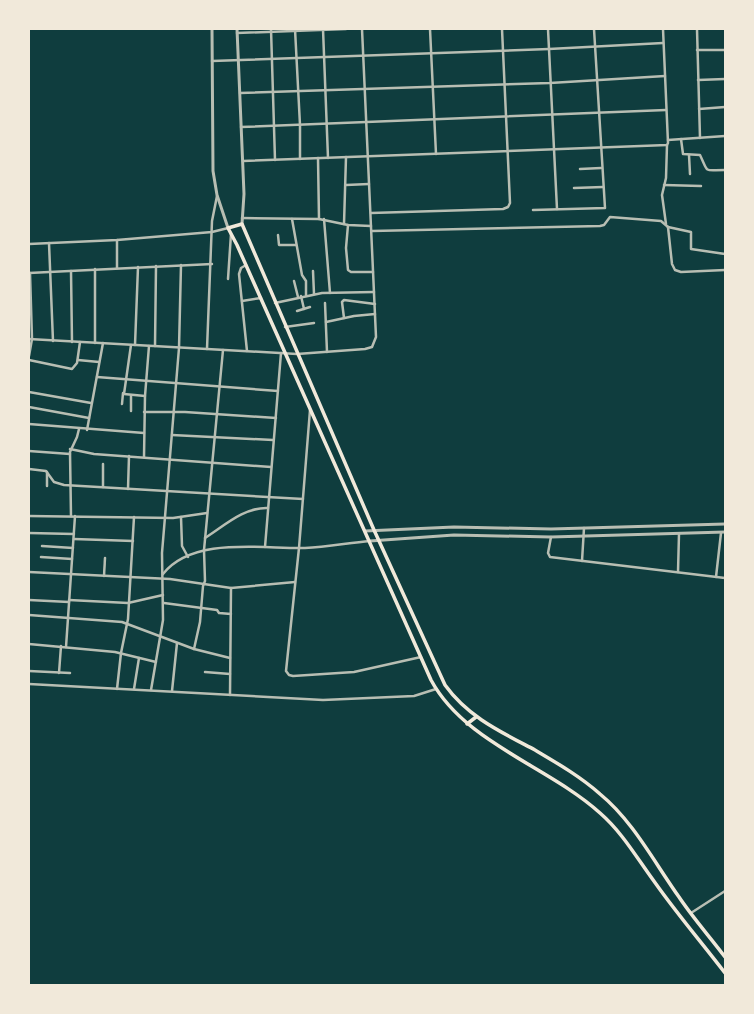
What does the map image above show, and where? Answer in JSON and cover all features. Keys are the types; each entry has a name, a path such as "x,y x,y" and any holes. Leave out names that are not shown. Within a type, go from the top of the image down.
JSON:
{"main road":[{"path":"725,957 691,914 628,824 607,799 584,780 563,767 476,718 459,703 440,676 378,540 274,303 242,224 228,228 261,298 283,353 310,409 436,689 447,705 467,724 568,788 602,814 621,835 665,896 725,973"},
{"path":"467,724 476,718"}],"street":[{"path":"29,244 117,240 212,232 228,228 217,195 212,142 212,29"},
{"path":"237,29 244,194 242,224"},
{"path":"323,29 328,158"},
{"path":"237,33 271,30 346,29"},
{"path":"30,339 297,354 366,349 372,347 376,337 374,272 362,29"},
{"path":"430,29 436,154"},
{"path":"371,213 508,208 510,202 502,29"},
{"path":"548,29 557,209"},
{"path":"533,210 605,208 600,148 594,29"},
{"path":"663,29 668,140 663,204 673,267 681,272 725,270"},
{"path":"696,29 700,138"},
{"path":"271,30 275,160"},
{"path":"295,30 300,125 300,159"},
{"path":"212,60 549,49 663,43"},
{"path":"697,50 725,50"},
{"path":"240,93 550,83 665,76"},
{"path":"698,80 725,79"},
{"path":"699,109 725,107"},
{"path":"241,127 506,118 666,110"},
{"path":"668,140 725,136"},
{"path":"681,139 682,152 689,155 700,155 704,168 707,170 725,170"},
{"path":"243,161 668,145"},
{"path":"689,155 690,174"},
{"path":"344,225 346,157"},
{"path":"318,158 319,219"},
{"path":"580,169 602,168"},
{"path":"346,185 369,184"},
{"path":"664,185 701,186"},
{"path":"574,188 603,187"},
{"path":"206,349 212,264 212,232 217,195"},
{"path":"372,231 600,226 604,225 610,217 647,219 661,221 667,226 691,232 691,249 725,254"},
{"path":"242,218 324,219 344,225 371,226"},
{"path":"292,219 302,276 306,281 306,296"},
{"path":"324,219 330,293"},
{"path":"348,225 346,248 348,270 351,272 374,272"},
{"path":"228,279 231,233"},
{"path":"278,235 279,245 296,245"},
{"path":"117,240 117,268"},
{"path":"49,243 53,341"},
{"path":"29,356 30,273 212,264"},
{"path":"150,690 156,662 164,603 162,574 167,491 179,348 181,265"},
{"path":"246,265 239,271 247,351"},
{"path":"155,346 156,266"},
{"path":"136,345 138,267"},
{"path":"95,269 95,343"},
{"path":"71,271 72,342"},
{"path":"313,271 314,294"},
{"path":"294,281 304,309"},
{"path":"274,303 314,294 374,292"},
{"path":"242,301 261,298"},
{"path":"344,318 342,302 344,300 375,304"},
{"path":"325,303 328,352"},
{"path":"297,311 310,307"},
{"path":"326,322 375,314"},
{"path":"285,327 314,323"},
{"path":"29,360 69,369 76,366 80,342"},
{"path":"87,430 103,343"},
{"path":"122,404 131,345"},
{"path":"144,457 144,412 149,346"},
{"path":"194,649 204,583 204,550 223,350"},
{"path":"265,546 273,440 283,353"},
{"path":"78,360 99,362"},
{"path":"97,377 146,382 278,391"},
{"path":"29,392 91,402"},
{"path":"124,393 125,396 145,396"},
{"path":"131,396 131,410"},
{"path":"29,408 89,418"},
{"path":"310,409 299,548 286,669 287,673 295,676 354,672 421,657"},
{"path":"144,412 217,414 276,418"},
{"path":"29,424 87,430 144,433"},
{"path":"71,516 70,449 77,437 79,429"},
{"path":"172,434 273,440"},
{"path":"70,449 91,453 271,467"},
{"path":"29,451 70,454"},
{"path":"128,489 129,456"},
{"path":"103,464 103,488"},
{"path":"29,469 48,472 56,483 70,486 303,499"},
{"path":"47,486 48,472"},
{"path":"205,539 247,511 257,508 268,508"},
{"path":"29,516 165,518 208,514"},
{"path":"66,646 75,516"},
{"path":"117,688 121,653 127,624 134,517"},
{"path":"181,517 182,546 188,557"},
{"path":"365,531 454,527 551,529 725,524"},
{"path":"582,561 584,528"},
{"path":"162,574 171,565 204,550 236,547 265,546 299,548 454,534 551,537 725,532"},
{"path":"29,533 74,534"},
{"path":"716,577 721,533"},
{"path":"678,572 679,534"},
{"path":"551,537 549,556 725,578"},
{"path":"74,539 133,541"},
{"path":"42,546 73,548"},
{"path":"41,557 72,560"},
{"path":"104,576 105,558"},
{"path":"29,572 163,578 231,588 295,582"},
{"path":"230,695 231,588"},
{"path":"29,600 128,603 163,595"},
{"path":"164,603 217,610 219,613 231,614"},
{"path":"29,614 127,624 194,649 230,658"},
{"path":"172,691 177,643"},
{"path":"29,644 66,646 121,653 156,662"},
{"path":"59,673 61,646"},
{"path":"134,689 140,658"},
{"path":"29,671 70,673"},
{"path":"205,672 230,674"},
{"path":"29,684 332,699 414,696 428,694 436,689"},
{"path":"691,914 725,891"}]}
